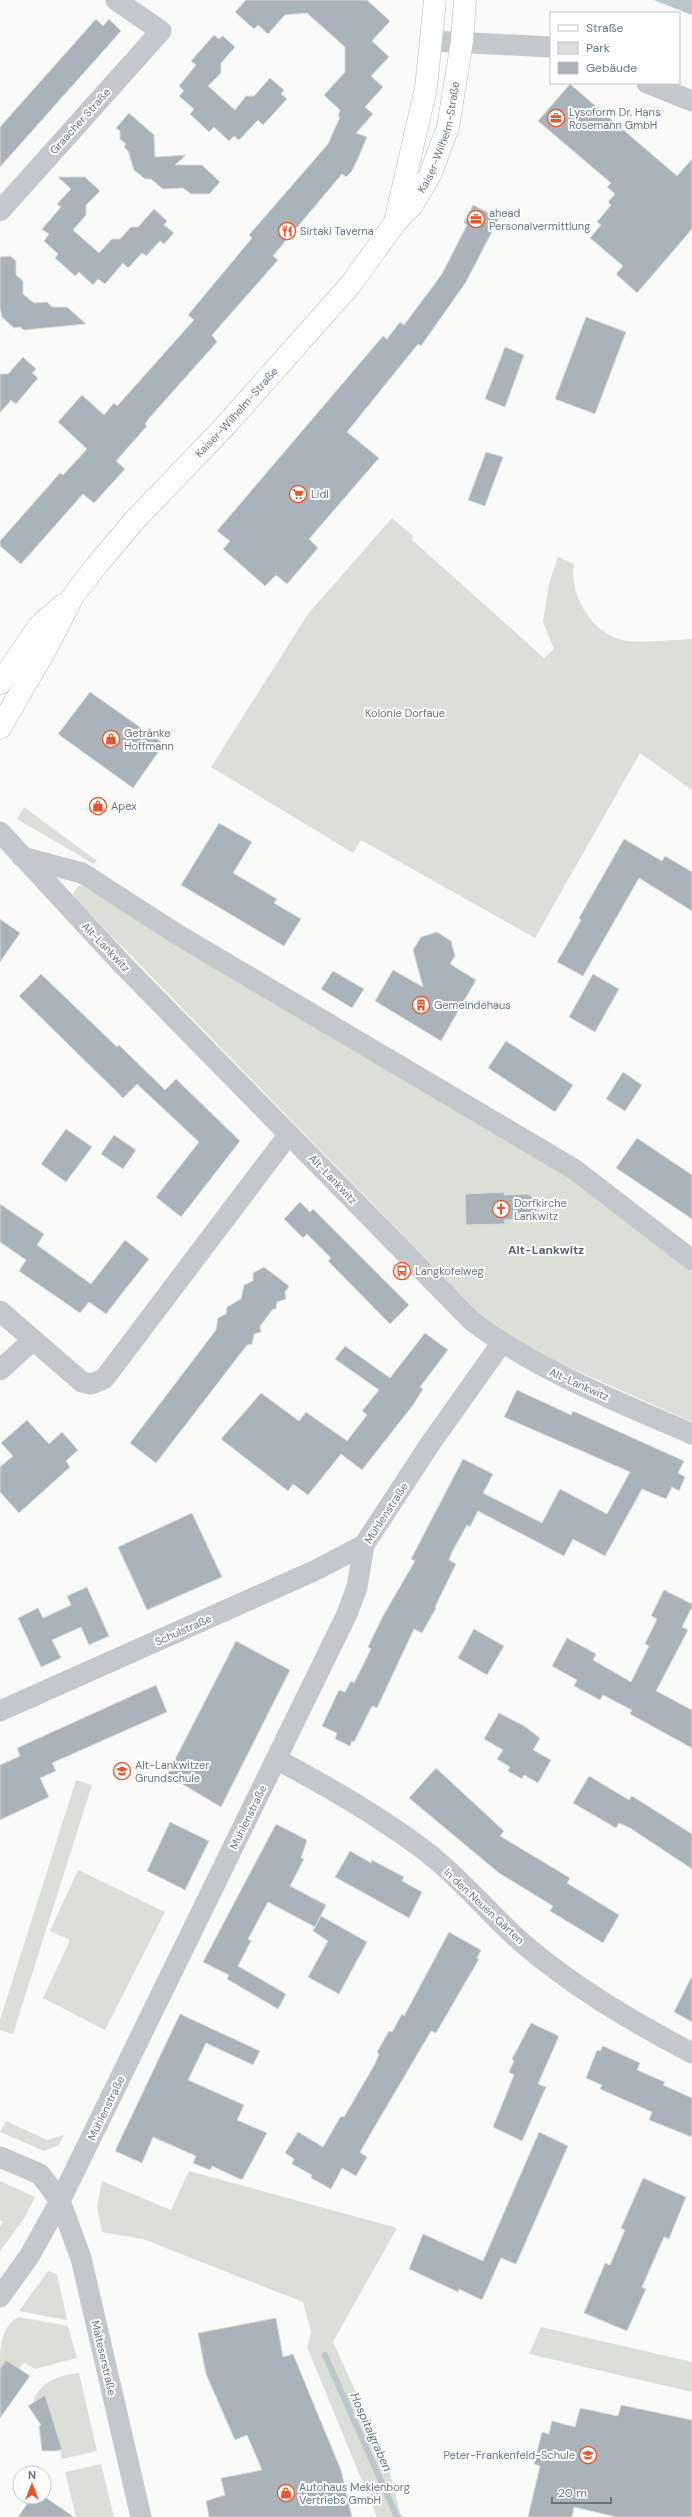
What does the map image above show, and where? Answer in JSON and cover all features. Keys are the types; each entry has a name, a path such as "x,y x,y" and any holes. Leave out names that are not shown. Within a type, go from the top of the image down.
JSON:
{"main road":[{"name":"Kaiser-Wilhelm-Straße","path":"395,223 426,88 435,0"},
{"name":"Kaiser-Wilhelm-Straße","path":"0,683 39,626 73,596 122,534 225,426 350,284 395,223 412,205 430,175 448,127 462,41 465,0"},
{"name":"Kaiser-Wilhelm-Straße","path":"0,728 47,647 73,596"}],"street":[{"name":"Graacher Straße","path":"0,211 161,31 116,0"},
{"path":"432,41 462,41 550,47"},
{"path":"650,84 692,101"},
{"name":"Alt-Lankwitz","path":"0,832 92,934 468,1317 502,1344 545,1368 692,1434"},
{"path":"22,857 82,873 180,936 574,1169 692,1260"},
{"path":"0,1311 82,1382 91,1384 104,1379 289,1134"},
{"path":"0,1370 33,1340"},
{"name":"Mühlenstraße","path":"0,2297 30,2255 60,2201 347,1614 357,1587 364,1545 430,1444 502,1344"},
{"name":"Schulstraße","path":"0,1711 316,1570 364,1545"},
{"name":"In den Neuen Gärten","path":"276,1760 362,1808 429,1854 520,1941 568,1979 648,2030 692,2053"},
{"name":"Malteserstraße","path":"0,2157 40,2174 60,2201 81,2258 141,2517"}],"green space":[{"name":"Kolonie Dorfaue","path":"392,518 413,536 411,539 544,658 554,649 543,622 549,584 558,557 574,564 573,576 579,600 594,623 604,632 615,638 635,642 692,639 692,790 640,753 535,938 361,840 353,853 211,767 308,614"},
{"path":"24,807 97,861 94,864 17,819"},
{"path":"78,886 82,886 574,1179 692,1272 692,1422 539,1354 480,1314 72,895"},
{"path":"76,1780 92,1785 13,2034 0,2030 0,2020"},
{"path":"78,1870 165,1912 105,2030 43,1998 70,1940 50,1931"},
{"path":"6,2121 47,2140 64,2135 59,2145 44,2151 0,2132"},
{"path":"189,2171 397,2228 333,2342 387,2460 400,2513 404,2517 377,2517 307,2347 311,2332 303,2302 143,2239 102,2232 97,2207 102,2181 171,2210"},
{"path":"0,2181 35,2197 25,2217 0,2251 0,2226 3,2222 0,2220"},
{"path":"48,2271 57,2274 67,2320 19,2311"},
{"path":"18,2317 68,2326 77,2358 35,2369 24,2362 19,2369 6,2360 0,2369 0,2354 4,2333 12,2322"},
{"path":"541,2327 692,2362 692,2392 529,2354"},
{"path":"79,2373 97,2451 62,2459 55,2426 33,2403 40,2390 51,2381 64,2376"},
{"path":"101,2464 114,2517 76,2517 65,2472"}],"shaded area":[{"path":"654,0 692,0 692,15"}],"building":[{"path":"246,0 367,0 390,21 372,41 389,57 371,76 383,87 365,107 373,114 356,133 367,137 352,171 346,177 342,174 273,256 278,260 212,335 217,342 150,417 145,424 147,426 116,461 125,469 94,503 83,494 21,564 0,546 0,541 60,473 63,475 87,449 58,422 82,395 104,415 114,403 117,406 194,320 188,315 252,238 249,235 328,144 340,117 338,116 340,110 324,95 345,72 345,47 307,13 285,15 268,34 258,25 254,29 235,12"},
{"path":"96,19 103,26 109,19 121,31 0,167 0,127"},
{"path":"214,35 219,39 223,36 235,47 221,63 221,73 208,86 235,110 246,96 254,96 270,78 284,90 281,94 287,99 263,125 258,120 239,140 234,136 229,141 214,127 209,132 190,114 194,109 179,96 184,91 179,86 196,65 191,61"},
{"path":"570,84 677,176 692,159 692,229 637,293 616,274 623,266 590,238 601,225 597,222 611,205 608,202 615,194 607,187 611,183 538,121"},
{"path":"129,113 154,135 155,157 186,155 175,165 202,165 220,182 209,194 191,194 183,188 163,189 151,179 145,179 134,170 128,151 124,147 126,144 120,139 120,131 116,128"},
{"path":"58,177 85,177 100,191 86,205 86,215 73,230 99,253 112,239 120,239 131,227 138,227 154,209 167,221 164,225 174,233 164,244 160,241 146,256 142,253 128,268 123,263 105,284 98,279 93,285 79,272 75,276 55,258 58,254 44,241 49,234 42,229 61,207 57,204 71,189"},
{"name":"Lidl","path":"473,205 499,218 466,282 421,346 418,344 347,432 379,458 309,539 318,548 287,584 276,575 265,586 223,549 230,541 217,531 383,336 387,339 400,322 404,325 442,274 467,225 464,223"},
{"path":"10,256 16,261 16,275 23,281 23,294 34,303 47,302 52,307 67,307 86,324 24,330 20,327 14,328 2,317 0,308 0,257"},
{"path":"586,317 626,332 595,414 555,399"},
{"path":"505,347 524,355 505,407 485,399"},
{"path":"23,357 36,369 32,373 38,378 16,404 11,400 0,413 0,374 8,374"},
{"path":"486,452 503,457 485,506 468,500"},
{"name":"Getränke Hoffmann","path":"90,692 164,744 133,788 58,734"},
{"path":"219,823 252,842 233,873 277,899 274,903 301,919 284,946 181,885"},
{"path":"624,839 662,861 665,856 692,872 692,911 639,878 583,976 557,962 581,920 579,918"},
{"path":"0,919 20,933 0,962"},
{"name":"Gemeindehaus","path":"437,932 451,941 455,956 450,964 476,980 441,1041 375,1001 393,970 423,987 413,950 421,937"},
{"path":"333,971 364,989 352,1008 321,989"},
{"path":"41,974 117,1047 119,1045 165,1090 176,1079 240,1141 181,1217 156,1197 199,1142 137,1084 123,1098 19,996"},
{"path":"593,974 619,989 595,1032 569,1017"},
{"path":"506,1041 573,1085 555,1112 488,1068"},
{"path":"623,1072 642,1085 625,1111 606,1099"},
{"path":"66,1129 92,1147 66,1182 41,1164"},
{"path":"114,1135 136,1150 123,1169 101,1154"},
{"path":"637,1138 692,1175 692,1219 616,1168"},
{"name":"Dorfkirche Lankwitz","path":"504,1192 504,1195 528,1194 537,1201 537,1211 530,1219 504,1220 505,1224 466,1225 465,1194"},
{"path":"300,1202 310,1212 313,1209 409,1305 390,1324 328,1261 331,1258 307,1234 303,1238 284,1219"},
{"path":"0,1204 44,1234 37,1245 91,1284 125,1240 149,1259 106,1314 89,1302 80,1313 19,1271 26,1260 0,1242"},
{"path":"264,1267 289,1286 285,1292 286,1299 277,1302 276,1309 273,1309 260,1326 261,1332 254,1334 252,1344 247,1345 156,1463 130,1443 216,1330 218,1318 226,1314 227,1307 241,1299 244,1285 253,1281 253,1273"},
{"path":"425,1333 448,1350 420,1387 423,1389 413,1405 362,1470 341,1454 308,1495 293,1484 288,1491 221,1439 261,1393 299,1421 306,1412 347,1441 367,1415 362,1411 379,1390 335,1359 345,1346 390,1378"},
{"path":"517,1390 571,1415 573,1411 684,1461 678,1473 685,1477 679,1491 672,1487 666,1499 642,1489 605,1556 573,1539 564,1556 478,1511 470,1527 467,1525 452,1552 449,1560 456,1564 435,1607 436,1608 422,1633 414,1629 377,1708 372,1706 354,1742 352,1741 350,1746 335,1739 337,1733 322,1726 339,1690 345,1692 351,1681 354,1683 371,1649 368,1647 383,1616 415,1561 411,1559 463,1459 493,1474 483,1493 542,1523 560,1489 607,1514 630,1472 504,1417"},
{"path":"27,1420 49,1444 62,1432 78,1450 66,1461 70,1467 19,1513 0,1492 0,1467 13,1456 1,1443"},
{"path":"192,1513 222,1577 147,1610 118,1547"},
{"path":"87,1587 109,1636 89,1645 81,1627 52,1640 61,1658 41,1667 18,1618 38,1608 43,1618 71,1605 67,1596"},
{"path":"664,1590 692,1604 692,1607 682,1627 688,1630 656,1691 692,1710 692,1748 630,1714 632,1710 603,1695 600,1700 574,1686 577,1680 552,1666 567,1638 596,1654 593,1660 631,1682 649,1646 645,1644 657,1619 651,1616"},
{"path":"474,1629 504,1646 487,1675 458,1658"},
{"path":"236,1641 290,1670 221,1807 167,1775"},
{"path":"156,1685 167,1712 52,1763 56,1771 40,1778 49,1797 0,1820 0,1765 20,1756 17,1748"},
{"path":"499,1713 524,1726 540,1738 533,1750 551,1760 538,1783 524,1775 522,1779 508,1771 510,1767 497,1759 503,1750 484,1739"},
{"path":"436,1768 504,1831 500,1836 570,1878 567,1883 619,1915 603,1943 550,1911 553,1906 499,1873 409,1798"},
{"path":"589,1776 629,1800 632,1796 692,1834 692,1869 630,1828 619,1823 616,1828 573,1803"},
{"path":"170,1822 209,1841 185,1890 147,1871"},
{"path":"276,1824 307,1840 301,1858 304,1859 290,1886 326,1905 315,1927 268,1902 248,1939 251,1941 238,1966 286,1994 278,2009 227,1979 229,1975 203,1962"},
{"path":"350,1851 371,1863 372,1860 404,1877 402,1881 422,1892 409,1918 335,1877"},
{"path":"321,1916 367,1942 339,1994 308,1977 328,1941 313,1931"},
{"path":"449,1932 481,1950 477,1958 479,1959 436,2033 431,2031 360,2152 367,2157 356,2176 342,2168 331,2189 311,2178 312,2175 292,2164 294,2159 285,2153 298,2132 323,2147 341,2116 344,2117 375,2064 379,2054 377,2052 389,2031 392,2032 402,2014 404,2016"},
{"path":"692,1976 692,2022 674,2012"},
{"path":"180,2014 260,2051 253,2065 206,2043 188,2080 244,2105 237,2120 267,2133 242,2180 212,2166 210,2170 193,2163 196,2156 153,2137 142,2163 115,2151"},
{"path":"531,2023 559,2036 538,2084 546,2087 522,2141 493,2127 514,2075 509,2072 514,2061 512,2059"},
{"path":"603,2046 640,2063 637,2070 665,2082 663,2085 692,2098 692,2137 649,2120 652,2112 600,2089 602,2085 586,2078 597,2050 600,2051"},
{"path":"539,2132 568,2146 516,2264 501,2258 482,2300 459,2289 458,2292 409,2269 423,2234 483,2261"},
{"path":"643,2178 686,2197 669,2239 664,2237 642,2287 646,2289 627,2331 584,2313 605,2263 610,2265 625,2230 621,2228"},
{"path":"276,2318 283,2357 293,2354 341,2470 352,2517 209,2517 206,2501 225,2495 221,2478 262,2470 247,2435 235,2440 206,2374 198,2333"},
{"path":"6,2360 30,2376 0,2418 0,2369"},
{"path":"45,2395 62,2449 57,2451 42,2451 39,2426 41,2425 28,2406"},
{"path":"621,2405 692,2420 692,2517 616,2517 574,2507 572,2517 528,2517 540,2466 534,2464 542,2432 549,2434 552,2421 575,2427 580,2408 618,2416"},
{"path":"52,2502 74,2517 18,2517 26,2505 52,2505"}],"waterway":[{"name":"Hospitalgraben","path":"325,2355 397,2517"}],"place":[{"name":"Lysoform Dr. Hans Rosemann GmbH","path":"556,118"},
{"name":"ahead Personalvermittlung","path":"476,219"},
{"name":"Sirtaki Taverna","path":"287,231"},
{"name":"Lidl","path":"298,494"},
{"name":"Getränke Hoffmann","path":"111,739"},
{"name":"Apex","path":"98,806"},
{"name":"Gemeindehaus","path":"421,1005"},
{"name":"Dorfkirche Lankwitz","path":"501,1209"},
{"name":"Langkofelweg","path":"402,1271"},
{"name":"Alt-Lankwitzer Grundschule","path":"122,1771"},
{"name":"Peter-Frankenfeld-Schule","path":"588,2455"},
{"name":"Autohaus Meklenborg Vertriebs GmbH","path":"286,2493"}],"district":[{"name":"Alt-Lankwitz","path":"546,1250"}]}
